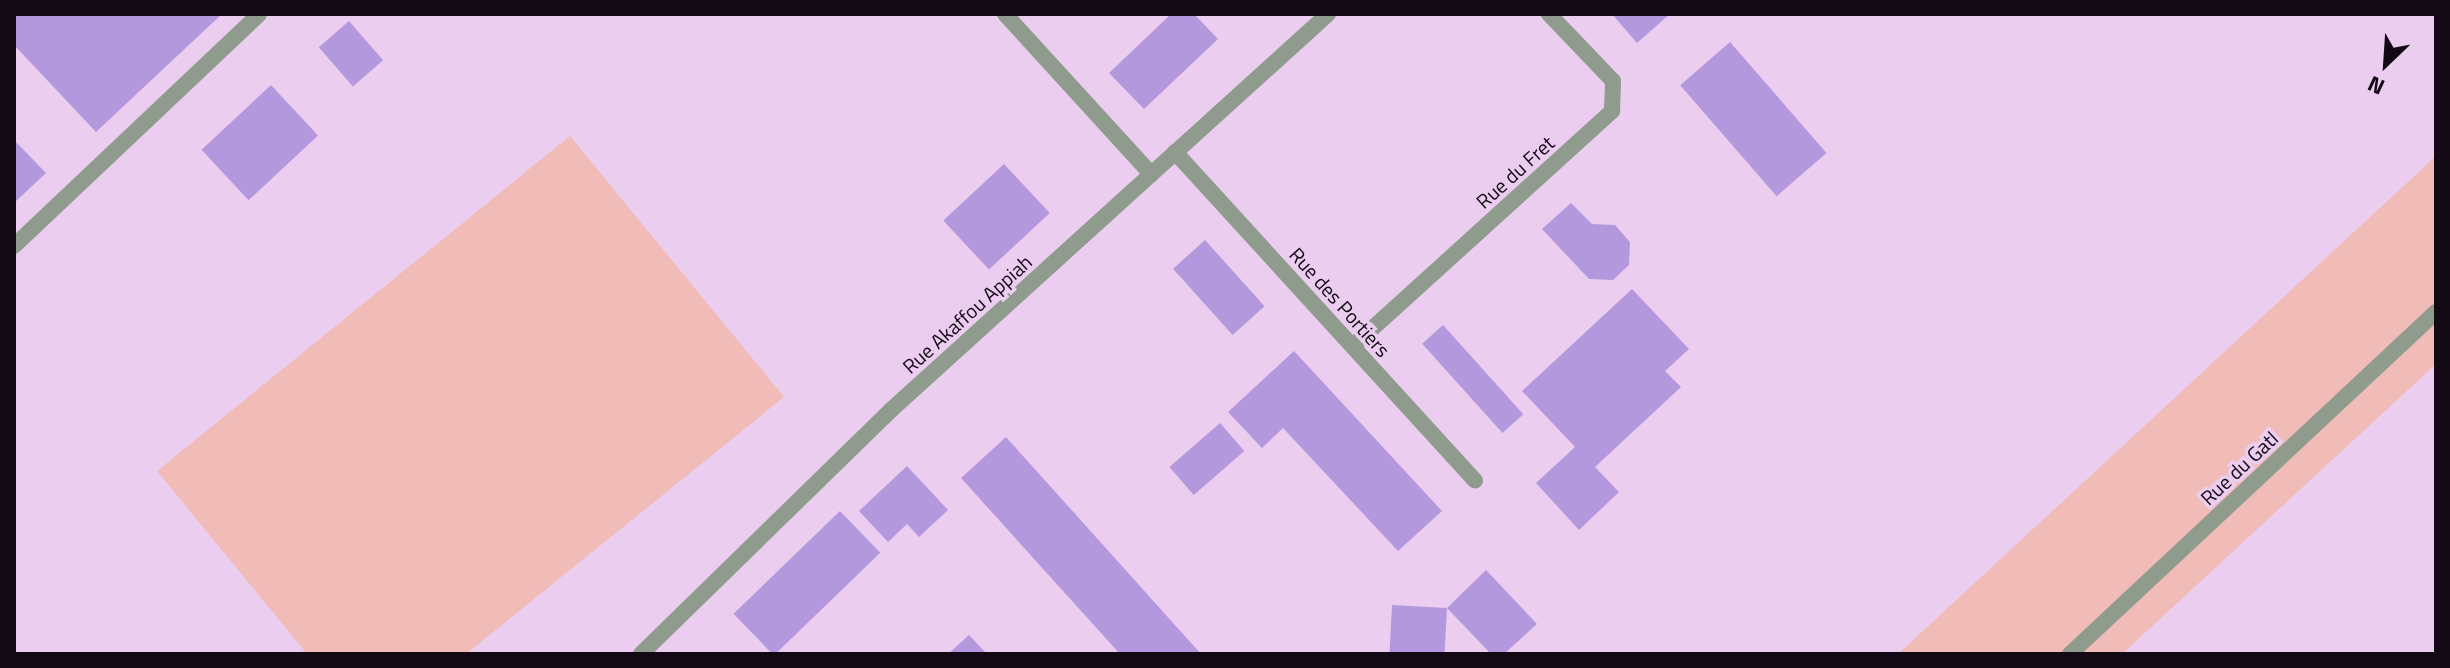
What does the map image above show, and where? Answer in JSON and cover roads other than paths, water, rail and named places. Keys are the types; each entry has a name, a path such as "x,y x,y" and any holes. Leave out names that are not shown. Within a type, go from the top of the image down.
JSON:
{"lane":[{"path":"14,246 259,14"},
{"path":"1005,14 1151,174"},
{"name":"Rue Akaffou Appiah","path":"641,654 891,410 1328,14"},
{"name":"Rue du Fret","path":"1353,346 1612,111 1613,81 1549,14"},
{"name":"Rue des Portiers","path":"1175,152 1475,480"},
{"name":"Rue du Gatl","path":"2070,654 2436,312"}]}
